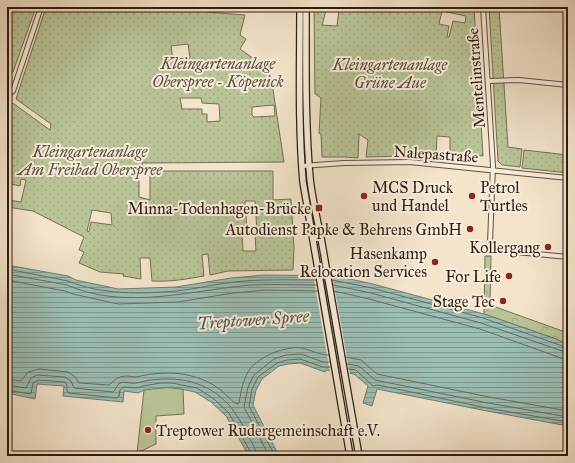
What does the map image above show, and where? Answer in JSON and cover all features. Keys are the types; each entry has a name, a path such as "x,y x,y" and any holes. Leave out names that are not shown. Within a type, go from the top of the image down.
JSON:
{"main road":[{"path":"300,7 299,103 305,196 350,456"},
{"path":"306,7 306,104 309,165 313,202 321,238 359,456"}],"street":[{"path":"8,94 12,91 41,7"},
{"name":"Mentelinstraße","path":"483,7 493,171 490,243 496,250 568,257"},
{"path":"488,81 519,80 568,85"},
{"name":"Nalepastraße","path":"302,166 344,163 410,162 568,178"}],"green space":[{"path":"7,7 36,7 13,72 7,73"},
{"name":"Kleingartenanlage Am Freibad Oberspree","path":"46,7 206,7 207,12 245,15 240,35 246,39 240,49 270,70 284,162 142,163 144,169 139,171 139,197 150,200 150,171 273,171 273,200 291,199 294,249 293,270 228,271 210,275 208,254 202,255 204,276 172,281 152,281 150,258 140,258 141,279 123,276 124,274 100,272 79,263 84,252 79,250 84,237 33,211 7,207 7,101 14,104 50,130 51,124 16,99","holes":["188,44 190,58 173,59 171,46","180,98 201,98 202,103 219,104 220,121 207,122 207,114 202,114 202,109 182,109","274,105 275,116 254,117 252,115 252,107","21,179 26,180 21,202 8,200 11,184 20,186","245,201 255,201 257,231 247,231","92,210 111,213 112,225 91,222 89,232 87,231","242,235 255,235 256,251 243,251"]},
{"name":"Kleingartenanlage Grüne Aue","path":"314,7 327,7 322,25 337,26 339,9 330,7 474,7 483,156 450,153 450,137 437,136 436,159 406,156 366,157 368,140 359,134 358,158 322,157 321,134 319,133 321,98 315,94","holes":["442,11 466,16 465,23 453,21 449,37 447,37 449,26 439,24"]},
{"path":"489,7 499,7 508,147 522,149 520,167 502,165 498,161"},
{"path":"524,150 568,155 568,173 522,168"},
{"path":"485,256 491,256 490,305 568,333 568,345 556,339 484,314"},
{"name":"Treptower Rudergemeinschaft e.V.","path":"161,387 183,389 184,414 156,416 156,444 137,453 144,390"}],"water":[{"name":"Treptower Spree","path":"7,265 68,276 76,280 118,289 176,287 231,278 265,275 336,276 373,284 484,314 556,339 568,345 568,426 377,389 372,406 363,403 368,386 354,374 326,370 325,372 300,363 288,364 279,366 262,379 256,390 253,405 279,456 249,456 226,416 211,402 195,392 172,387 144,390 138,393 124,391 123,402 63,396 64,386 37,384 35,399 7,393"}],"pier":[{"path":"313,274 321,274 338,374 330,373"},
{"path":"325,274 332,274 350,375 342,374"}],"place":[{"name":"MCS Druck und Handel","path":"364,196"},
{"name":"Petrol Turtles","path":"472,196"},
{"name":"Minna-Todenhagen-Brücke","path":"319,208"},
{"name":"Autodienst Papke & Behrens GmbH","path":"470,229"},
{"name":"Kollergang","path":"548,247"},
{"name":"Hasenkamp Relocation Services","path":"435,262"},
{"name":"For Life","path":"509,276"},
{"name":"Stage Tec","path":"503,301"},
{"name":"Treptower Rudergemeinschaft e.V.","path":"148,430"}],"park label":[{"name":"Kleingartenanlage Oberspree - Köpenick","path":"218,72"}]}
